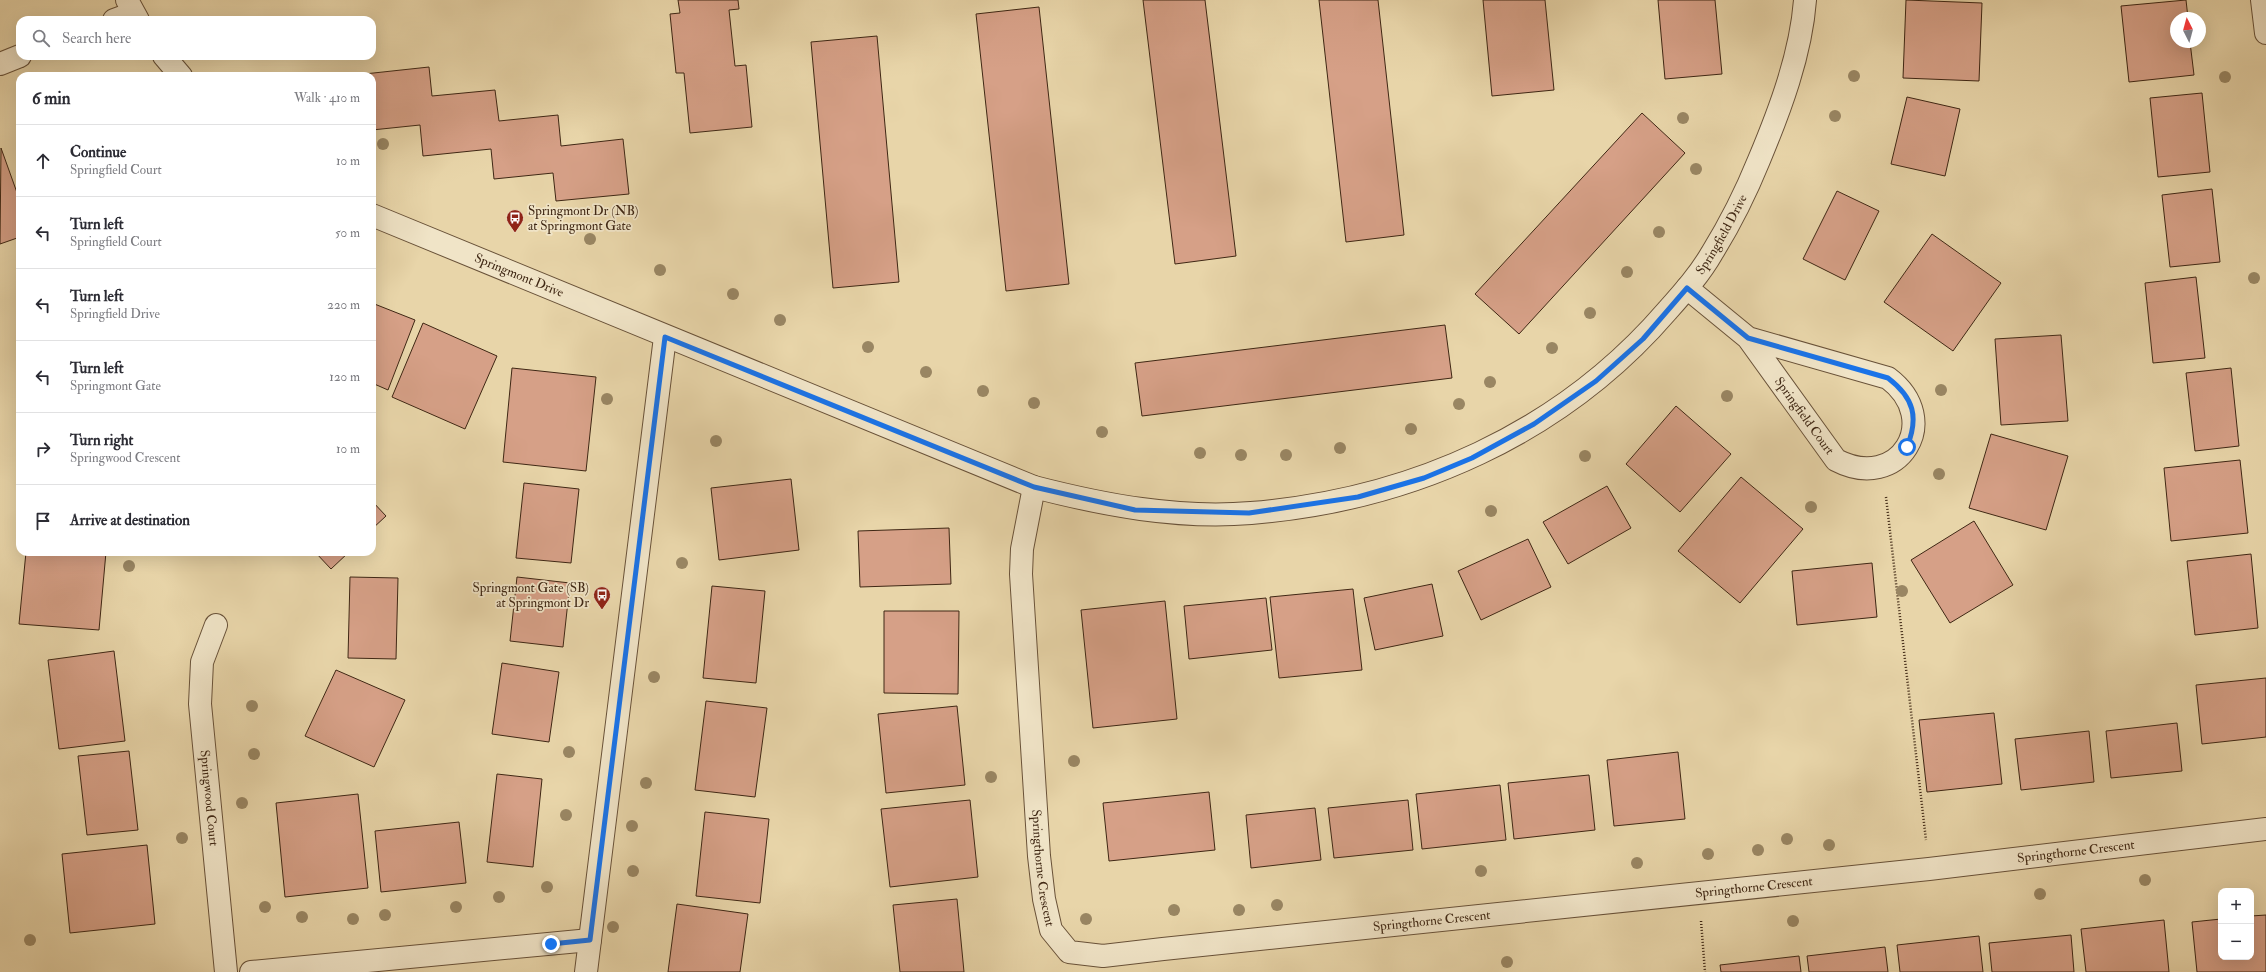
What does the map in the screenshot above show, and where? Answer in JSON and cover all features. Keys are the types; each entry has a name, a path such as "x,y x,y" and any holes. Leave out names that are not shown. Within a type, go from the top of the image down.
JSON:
{"street":[{"name":"Springfield Drive","path":"665,337 1034,487 1135,510 1249,513 1358,497 1424,478 1472,458 1534,424 1596,381 1643,339 1687,288 1712,255 1750,182 1776,120 1791,67 1804,13 1805,0"},
{"path":"2262,0 2266,33"},
{"path":"0,64 16,58"},
{"path":"167,60 178,72"},
{"name":"Springmont Drive","path":"376,217 493,264 665,337"},
{"name":"Springfield Court","path":"1687,288 1748,338 1836,460 1851,468 1867,470 1877,468 1896,459 1907,447 1913,432 1914,417 1910,401 1901,388 1888,378 1748,338"},
{"path":"586,972 665,337"},
{"name":"Springthorne Crescent","path":"1034,487 1022,549 1021,574 1039,856 1044,899 1051,930 1069,952 1103,956 1163,948 1929,868 2266,829"},
{"name":"Springwood Court","path":"216,626 202,662 200,704 226,972"},
{"path":"251,972 590,940"}],"path":[{"path":"1886,497 1929,868"},
{"path":"1700,915 1705,972"}],"building":[{"path":"678,0 738,0 739,9 729,10 735,66 746,65 752,127 690,133 684,73 676,73 670,14 680,13"},
{"path":"1143,0 1205,0 1236,256 1175,264"},
{"path":"1319,0 1378,0 1404,235 1346,242"},
{"path":"1483,0 1545,0 1554,90 1492,96"},
{"path":"1658,0 1715,0 1722,74 1665,79"},
{"path":"1906,0 1982,3 1979,81 1903,78"},
{"path":"2186,0 2187,12 2170,12 2170,48 2191,48 2194,75 2129,82 2121,6"},
{"path":"1039,7 1069,284 1006,291 976,14"},
{"path":"877,36 899,282 833,288 811,42"},
{"path":"429,67 432,96 495,90 499,121 558,115 561,146 623,139 629,194 556,201 553,173 494,179 491,149 423,156 420,125 376,130 376,73"},
{"path":"2202,93 2210,172 2158,177 2150,98"},
{"path":"1907,97 1960,109 1945,176 1891,164"},
{"path":"1642,113 1685,153 1519,334 1475,294"},
{"path":"1,148 16,190 16,238 0,244"},
{"path":"2212,189 2220,262 2170,267 2162,195"},
{"path":"1837,191 1879,211 1845,280 1803,259"},
{"path":"1932,234 2001,283 1953,351 1884,302"},
{"path":"2196,277 2205,358 2153,363 2145,283"},
{"path":"376,305 415,320 388,390 376,385"},
{"path":"423,323 497,356 465,429 392,397"},
{"path":"1445,325 1452,378 1142,416 1135,363"},
{"path":"2061,335 2068,421 2001,425 1995,339"},
{"path":"512,368 596,377 586,471 503,462"},
{"path":"2231,368 2239,446 2195,451 2186,373"},
{"path":"1676,406 1731,454 1680,512 1626,464"},
{"path":"1991,434 2068,456 2046,530 1969,508"},
{"path":"2240,460 2248,533 2171,541 2164,468"},
{"path":"1741,477 1803,529 1740,603 1678,551"},
{"path":"791,479 799,550 719,560 711,488"},
{"path":"524,483 579,489 571,563 516,558"},
{"path":"1607,486 1631,528 1568,564 1543,522"},
{"path":"376,505 386,516 376,525"},
{"path":"1974,521 2013,585 1950,623 1911,560"},
{"path":"949,528 951,584 860,587 858,531"},
{"path":"1528,539 1551,587 1481,620 1458,571"},
{"path":"2251,554 2258,628 2195,635 2187,561"},
{"path":"26,556 106,556 99,630 19,624"},
{"path":"319,556 345,556 331,569"},
{"path":"1872,563 1877,617 1797,625 1792,571"},
{"path":"350,577 398,578 396,659 348,658"},
{"path":"517,577 570,583 563,647 510,641"},
{"path":"1432,584 1443,636 1375,650 1364,598"},
{"path":"712,586 765,591 756,683 703,678"},
{"path":"1353,589 1362,670 1279,678 1270,597"},
{"path":"1266,598 1272,650 1189,659 1184,606"},
{"path":"1165,601 1177,719 1093,728 1081,610"},
{"path":"884,611 959,611 958,694 884,693"},
{"path":"114,651 125,741 59,749 48,660"},
{"path":"502,663 559,672 549,742 492,734"},
{"path":"336,670 405,700 374,767 305,736"},
{"path":"2266,678 2266,737 2202,744 2196,685"},
{"path":"706,701 767,708 755,797 695,790"},
{"path":"957,706 965,785 886,793 878,714"},
{"path":"1994,713 2002,784 1927,792 1919,720"},
{"path":"2177,723 2182,771 2111,778 2106,731"},
{"path":"2089,731 2094,782 2021,790 2015,739"},
{"path":"129,751 138,830 87,835 78,756"},
{"path":"1678,752 1685,819 1614,826 1607,760"},
{"path":"497,774 542,779 533,867 487,862"},
{"path":"1589,775 1595,830 1514,839 1508,783"},
{"path":"1500,785 1506,840 1422,849 1416,794"},
{"path":"1209,792 1215,850 1109,861 1103,803"},
{"path":"358,794 368,888 285,897 276,803"},
{"path":"970,800 978,877 890,887 881,809"},
{"path":"1408,800 1413,850 1334,858 1328,808"},
{"path":"1315,808 1321,860 1251,868 1246,815"},
{"path":"705,812 769,819 760,903 696,896"},
{"path":"459,822 466,883 381,892 375,831"},
{"path":"147,845 155,924 70,933 62,854"},
{"path":"957,899 964,972 900,972 893,905"},
{"path":"677,904 748,914 740,972 668,972"},
{"path":"2266,915 2266,972 2197,972 2192,922 2218,919 2218,960 2254,960 2254,916"},
{"path":"2164,920 2169,972 2086,972 2081,929"},
{"path":"2071,935 2074,972 1992,972 1989,943"},
{"path":"1979,936 1983,972 1900,972 1897,945"},
{"path":"1885,947 1888,972 1809,972 1807,956"},
{"path":"1799,956 1801,972 1721,972 1720,965"}],"place":[{"name":"Springmont Dr (NB) at Springmont Gate","path":"515,233"},
{"name":"Springmont Gate (SB) at Springmont Dr","path":"602,610"}],"route":[{"path":"551,944 590,940 665,337 1034,487 1135,510 1190,513 1249,513 1358,497 1424,478 1472,458 1534,424 1596,381 1643,339 1687,288 1748,338 1888,378 1901,388 1910,401 1914,417 1913,432 1907,447"}]}
